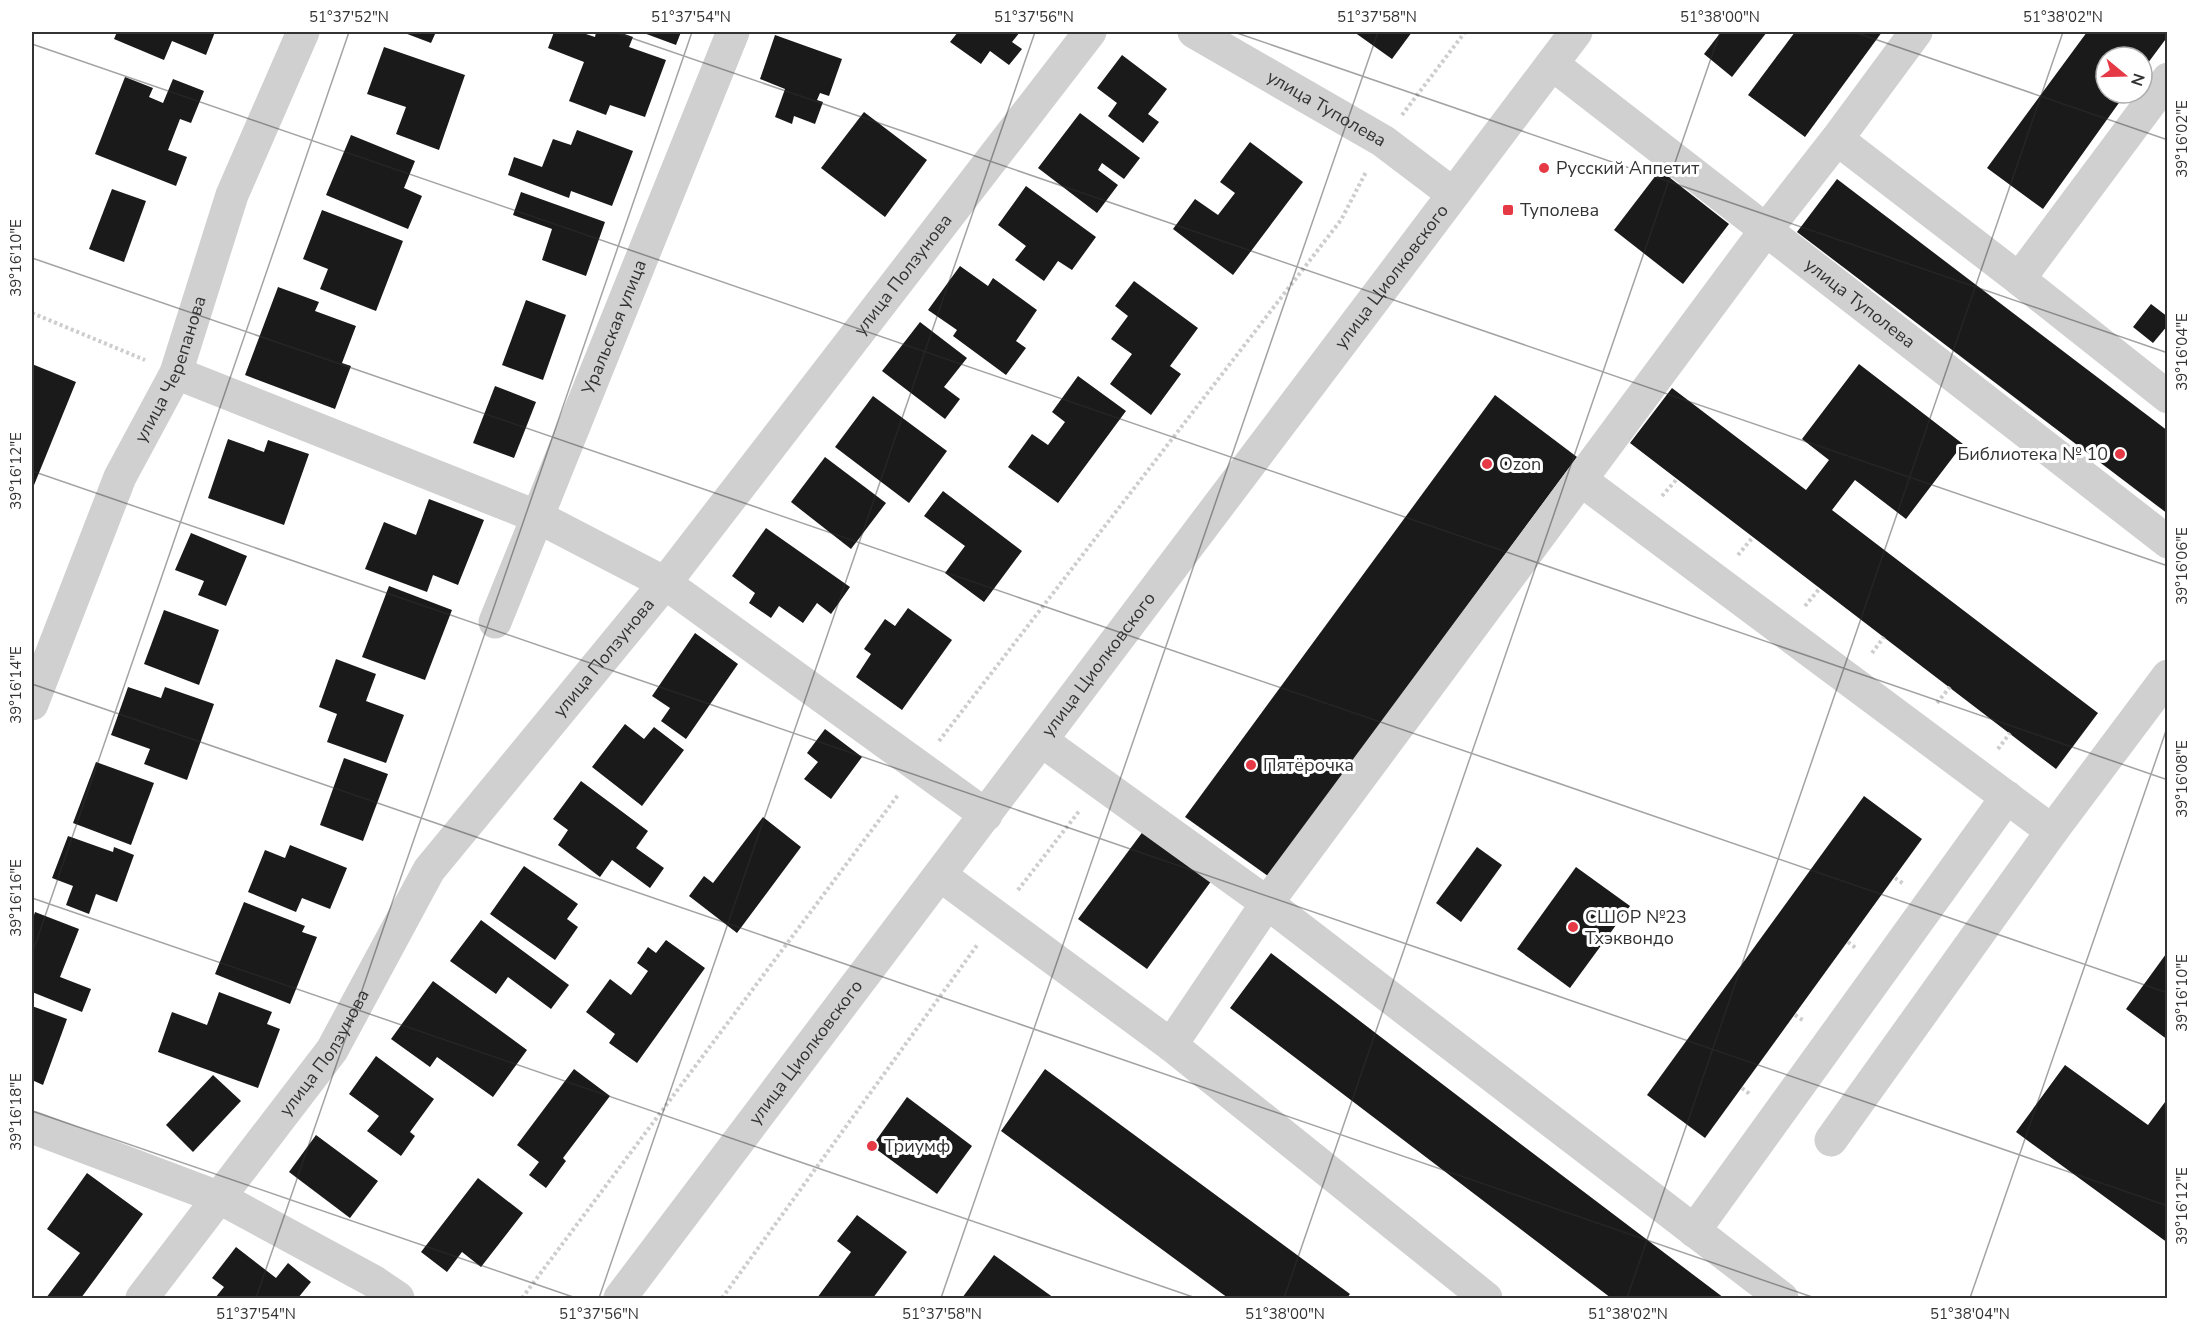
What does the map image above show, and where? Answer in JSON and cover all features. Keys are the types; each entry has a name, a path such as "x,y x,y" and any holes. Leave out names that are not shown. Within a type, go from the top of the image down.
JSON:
{"street":[{"name":"улица Черепанова","path":"32,704 120,477 176,373 232,195 303,32"},
{"name":"Уральская улица","path":"495,622 733,32"},
{"name":"улица Ползунова","path":"142,1299 332,1050 429,870 665,583 1090,32"},
{"name":"улица Туполева","path":"1194,32 1383,141 1453,194"},
{"name":"улица Циолковского","path":"634,1294 940,875 1576,32"},
{"path":"1171,1045 1266,903 1765,231 1916,32"},
{"name":"улица Туполева","path":"1552,64 2168,542"},
{"path":"2019,279 2168,79"},
{"path":"1837,139 2168,397"},
{"path":"176,373 538,517 665,583 986,815"},
{"path":"1581,480 2052,831"},
{"path":"1831,1140 2052,831 2168,675"},
{"path":"1042,741 1266,903 1782,1299"},
{"path":"1694,1231 2007,797"},
{"path":"940,875 1171,1045 1486,1299"},
{"path":"32,1127 220,1198 373,1281 398,1299"}],"path":[{"path":"522,1299 919,766 1341,220 1383,141 1465,32"},
{"path":"32,313 176,373"},
{"path":"722,1299 998,916 1100,784"}],"building":[{"path":"117,32 215,32 206,55 172,41 164,60 114,39"},
{"path":"402,32 436,32 431,43"},
{"path":"554,32 580,32 595,37 596,32 619,32 633,37 629,47 666,60 645,117 610,105 606,115 569,101 584,62 548,48"},
{"path":"641,32 681,32 676,45"},
{"path":"958,32 1020,32 1012,42 1022,49 1009,65 990,51 981,64 950,42"},
{"path":"1354,32 1412,32 1392,59"},
{"path":"1721,32 1767,32 1732,77 1704,54"},
{"path":"1795,32 1882,32 1805,137 1748,95"},
{"path":"2087,32 2168,32 2168,36 2154,55 2154,45 2094,45 2094,105 2117,105 2043,209 1987,168"},
{"path":"775,35 842,59 829,96 820,93 817,100 823,102 815,124 794,116 792,124 775,117 785,89 760,79"},
{"path":"384,47 465,75 439,150 396,134 406,107 367,94"},
{"path":"1122,55 1167,89 1148,114 1159,122 1143,143 1108,116 1117,103 1097,88"},
{"path":"125,77 153,88 149,97 163,103 173,79 204,91 191,123 180,119 168,150 187,157 176,186 95,154"},
{"path":"864,112 927,160 885,217 821,168"},
{"path":"1080,113 1140,158 1124,179 1102,163 1098,170 1118,185 1097,213 1038,168"},
{"path":"577,130 633,151 612,206 571,191 569,198 508,175 514,157 542,167 553,139 571,145"},
{"path":"351,135 415,161 404,188 422,196 408,229 326,195"},
{"path":"1250,142 1303,182 1233,275 1173,229 1195,199 1218,215 1235,193 1220,182"},
{"path":"1660,170 1729,224 1683,284 1614,230"},
{"path":"1837,179 2168,431 2168,514 1797,232"},
{"path":"1026,186 1096,237 1072,270 1058,261 1044,281 1015,260 1026,246 998,225"},
{"path":"112,189 146,201 124,262 89,249"},
{"path":"521,192 605,222 586,276 542,260 552,229 513,215"},
{"path":"322,210 403,241 376,311 320,289 328,269 303,259"},
{"path":"960,266 988,286 993,278 1037,310 1016,341 1026,348 1006,375 953,336 957,330 928,310"},
{"path":"1134,281 1198,328 1170,366 1181,374 1151,415 1110,384 1132,354 1111,339 1128,316 1115,306"},
{"path":"278,287 319,302 315,311 356,326 342,363 351,366 335,409 245,375"},
{"path":"526,300 566,315 543,380 502,365"},
{"path":"2151,304 2168,317 2168,325 2153,343 2133,327"},
{"path":"920,322 967,358 944,387 960,399 945,419 882,371"},
{"path":"32,364 76,382 32,490"},
{"path":"1859,364 1963,444 1906,519 1855,480 1832,510 2098,713 2056,769 1630,443 1672,388 1806,490 1829,460 1802,439"},
{"path":"1078,376 1126,411 1058,503 1008,467 1032,434 1048,445 1065,422 1052,412"},
{"path":"495,386 536,402 514,458 473,443"},
{"path":"1495,395 1577,457 1268,876 1185,817"},
{"path":"873,396 947,451 909,503 835,447"},
{"path":"228,439 264,452 268,440 309,454 284,525 208,498"},
{"path":"825,457 886,503 851,549 791,502"},
{"path":"943,491 1022,551 984,602 945,573 965,546 924,516"},
{"path":"429,499 484,520 458,585 433,575 427,592 365,569 384,522 416,535"},
{"path":"766,528 850,587 831,614 817,603 803,623 779,606 771,618 749,603 755,593 732,576"},
{"path":"191,533 247,556 226,606 198,595 204,581 175,570"},
{"path":"389,586 452,610 425,680 362,657"},
{"path":"908,608 952,640 902,710 856,677 871,654 864,649 885,619 895,626"},
{"path":"164,610 219,630 199,685 144,664"},
{"path":"695,633 738,664 686,739 661,721 670,708 652,696"},
{"path":"336,659 376,674 366,701 404,715 386,763 327,742 337,714 319,707"},
{"path":"128,687 161,698 165,687 214,704 187,780 144,764 150,749 111,735"},
{"path":"625,724 644,739 654,727 684,750 642,806 592,767"},
{"path":"825,729 862,757 831,799 804,779 818,762 807,753"},
{"path":"344,758 388,774 363,841 320,825"},
{"path":"96,762 154,783 131,845 73,823"},
{"path":"581,781 648,831 636,848 664,868 650,888 612,860 600,877 558,845 568,830 553,819"},
{"path":"1864,796 1922,839 1705,1138 1647,1095"},
{"path":"763,817 801,847 737,933 689,896 704,876 713,883"},
{"path":"1144,830 1212,880 1147,969 1078,919"},
{"path":"68,836 113,852 114,847 134,855 117,902 96,894 89,914 66,905 73,886 52,878"},
{"path":"290,845 347,868 330,909 302,898 296,912 248,892 265,850 285,858"},
{"path":"1477,847 1502,865 1461,922 1436,903"},
{"path":"524,866 578,904 567,919 578,927 555,960 490,914"},
{"name":"СШОР №23 Тхэквондо","path":"1576,867 1630,906 1570,988 1517,949"},
{"path":"244,902 305,926 302,932 317,937 290,1004 215,974"},
{"path":"35,912 79,929 60,977 91,989 82,1012 32,992 32,921"},
{"path":"481,920 569,985 551,1009 508,977 496,994 450,961"},
{"path":"666,940 705,968 637,1063 609,1043 615,1034 586,1012 610,979 631,995 648,971 637,963 648,947 656,953"},
{"path":"1271,953 1724,1298 1611,1298 1230,1008"},
{"path":"2166,954 2168,955 2168,1040 2126,1009"},
{"path":"433,981 527,1050 493,1097 437,1057 430,1067 391,1039"},
{"path":"219,992 272,1012 267,1024 280,1029 258,1088 158,1052 172,1012 207,1025"},
{"path":"32,1006 67,1019 43,1085 32,1080"},
{"path":"376,1056 434,1099 410,1132 415,1136 401,1156 367,1131 379,1116 349,1094"},
{"path":"2065,1065 2148,1125 2168,1098 2168,1243 2016,1132"},
{"path":"574,1069 610,1096 563,1158 566,1161 546,1188 529,1175 539,1162 517,1145"},
{"path":"1045,1069 1350,1294 1347,1298 1228,1298 1001,1131"},
{"path":"213,1075 241,1101 193,1152 166,1125"},
{"path":"907,1097 972,1146 937,1194 872,1146"},
{"path":"316,1135 378,1181 350,1218 289,1172"},
{"path":"87,1173 143,1214 81,1298 46,1298 80,1253 47,1229"},
{"path":"478,1178 523,1213 481,1267 462,1252 447,1272 421,1252"},
{"path":"857,1215 907,1252 873,1298 817,1298 851,1252 837,1241"},
{"path":"236,1247 276,1278 288,1263 311,1282 298,1298 215,1298 224,1287 212,1278"},
{"path":"994,1255 1054,1298 962,1298"}],"place":[{"name":"Русский Аппетит","path":"1544,168"},
{"name":"Туполева","path":"1508,210"},
{"name":"Библиотека № 10","path":"2120,454"},
{"name":"Ozon","path":"1487,464"},
{"name":"Пятёрочка","path":"1251,765"},
{"name":"СШОР №23 Тхэквондо","path":"1573,927"},
{"name":"Триумф","path":"872,1146"}]}
